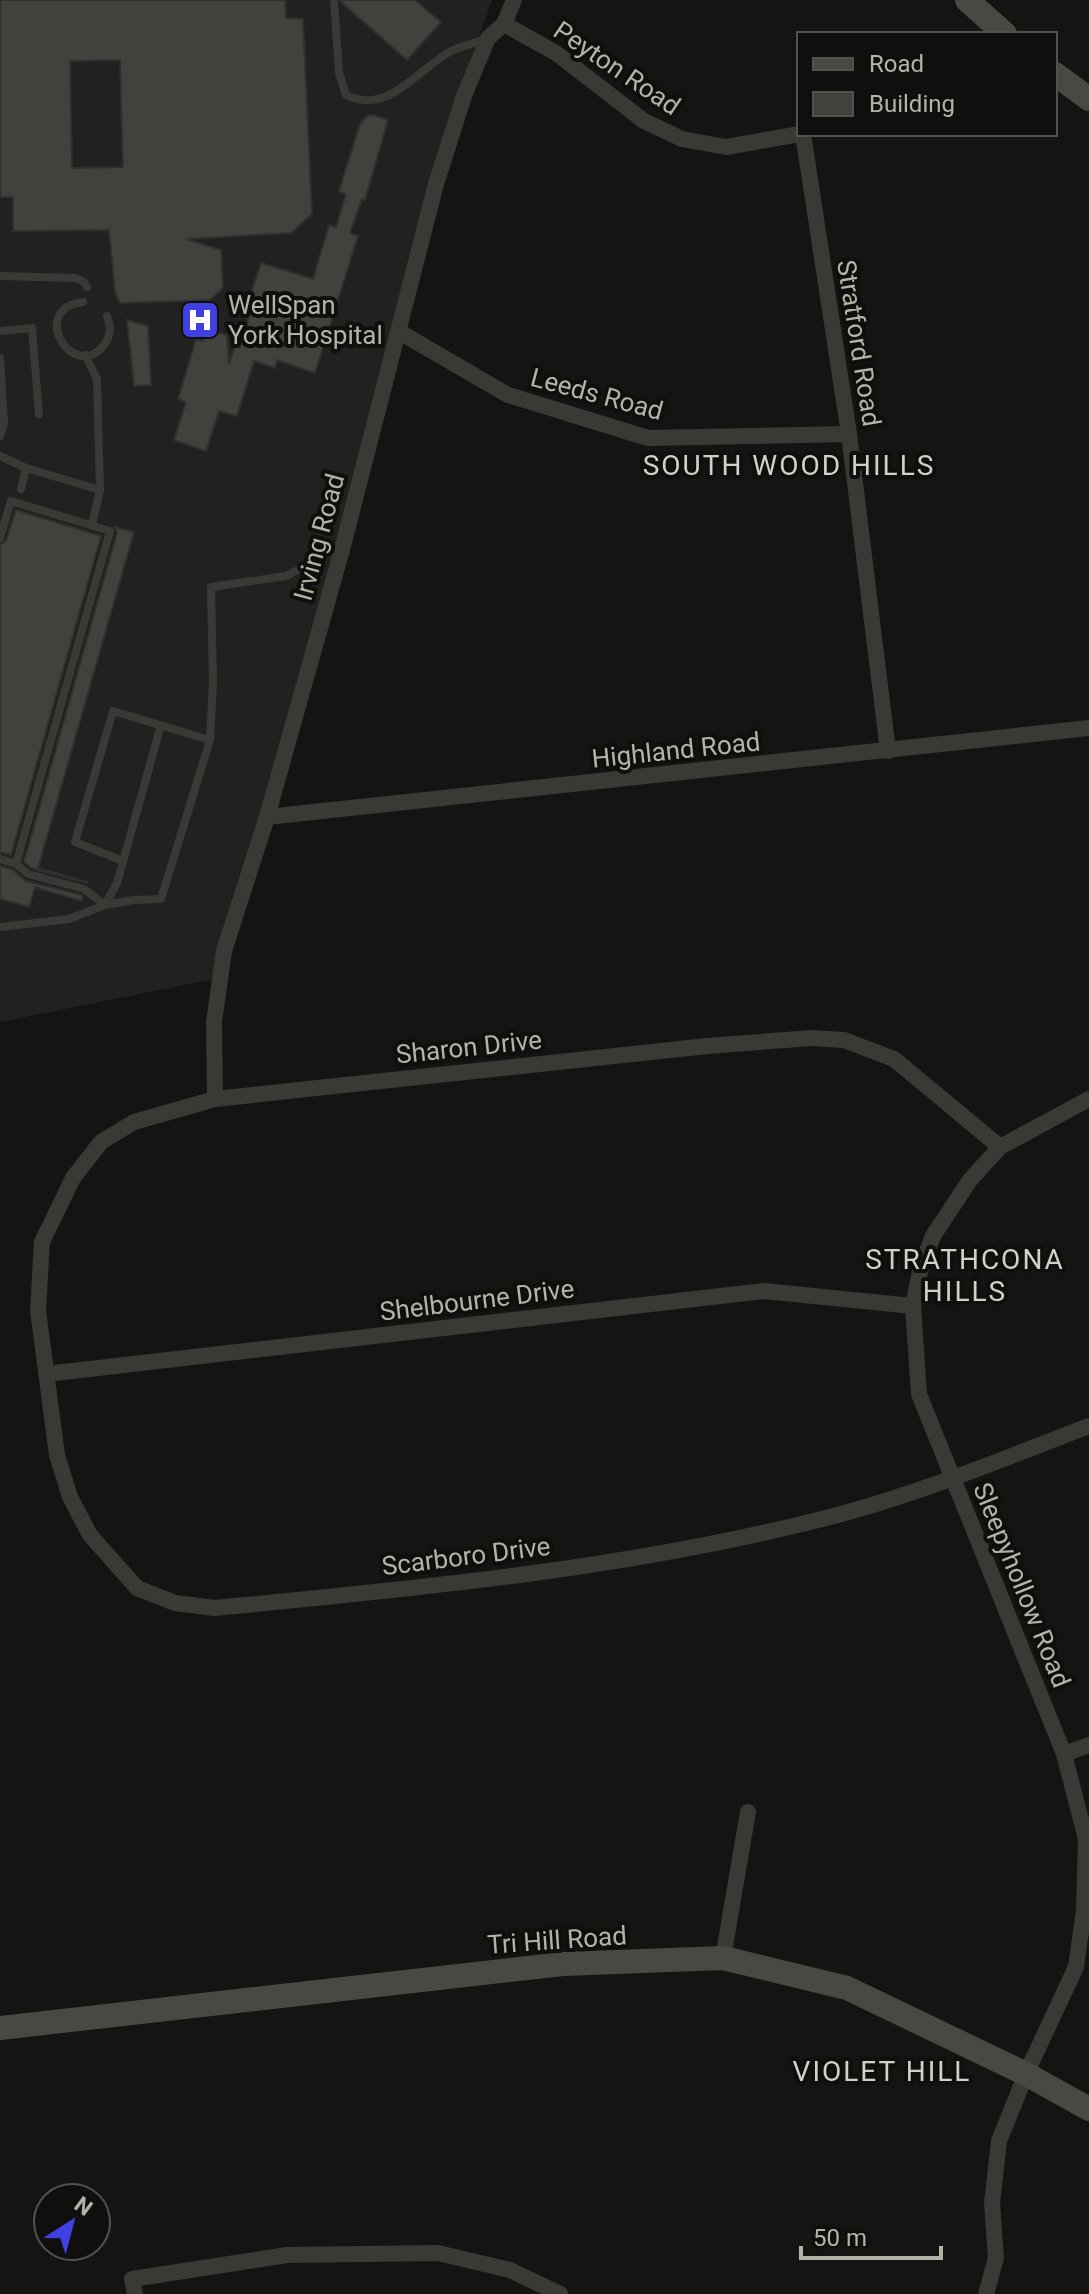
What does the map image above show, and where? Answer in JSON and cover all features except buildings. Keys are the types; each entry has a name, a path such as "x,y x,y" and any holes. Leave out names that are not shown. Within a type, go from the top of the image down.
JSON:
{"street":[{"name":"Irving Road","path":"215,1099 214,1022 224,951 267,817 343,546 436,184 464,96 488,38 504,24 514,0"},
{"path":"967,0 1003,32"},
{"name":"Peyton Road","path":"504,24 556,53 644,121 682,139 726,147 797,135"},
{"path":"1066,80 1089,99"},
{"name":"Stratford Road","path":"802,136 849,434 888,751"},
{"name":"Leeds Road","path":"398,331 508,395 648,438 849,434"},
{"name":"Highland Road","path":"267,817 1089,728"},
{"name":"Sharon Drive","path":"38,1310 42,1242 73,1178 101,1142 134,1122 215,1099 812,1038 844,1040 894,1059 1000,1147"},
{"name":"Sleepyhollow Road","path":"986,2294 996,2258 992,2203 999,2141 1026,2074 1076,1967 1084,1910 1086,1839 1064,1754 919,1394 913,1306 921,1267 933,1236 970,1180 1000,1147 1089,1099"},
{"name":"Shelbourne Drive","path":"46,1374 764,1291 913,1306"},
{"name":"Scarboro Drive","path":"38,1310 57,1455 70,1497 90,1535 137,1588 175,1603 215,1608 463,1584 695,1547 828,1518 952,1478 1089,1426"},
{"path":"1064,1754 1089,1745"},
{"path":"723,1958 748,1812"},
{"name":"Tri Hill Road","path":"0,2028 563,1964 723,1958 847,1988 1026,2074 1089,2109"},
{"path":"134,2286 287,2255 438,2253 510,2270 560,2294"}],"lane":[{"path":"334,0 339,72 346,95 359,101 389,97 451,51 488,38"},
{"path":"0,276 76,278 87,287"},
{"path":"83,302 70,305 63,311 56,327 68,350 85,355 101,349 110,325 107,316"},
{"path":"0,331 32,328 39,414"},
{"path":"85,355 97,379 100,490 93,520"},
{"path":"0,358 4,423 0,436"},
{"path":"0,456 26,468 100,490"},
{"path":"21,489 26,468"},
{"path":"0,538 11,501 110,531 16,864"},
{"path":"0,927 69,919 105,905 161,899 210,740 213,684 211,587 286,576 343,546"},
{"path":"123,861 75,842 113,711 210,740"},
{"path":"105,905 117,883 161,725"},
{"path":"0,859 16,864 28,874 84,889 105,905"}],"shaded area":[{"name":"WellSpan York Hospital","path":"0,0 492,0 458,95 224,977 0,1022"}],"place":[{"name":"WellSpan York Hospital","path":"200,320"}],"district":[{"name":"SOUTH WOOD HILLS","path":"789,465"},
{"name":"STRATHCONA HILLS","path":"965,1275"},
{"name":"VIOLET HILL","path":"882,2071"}]}
